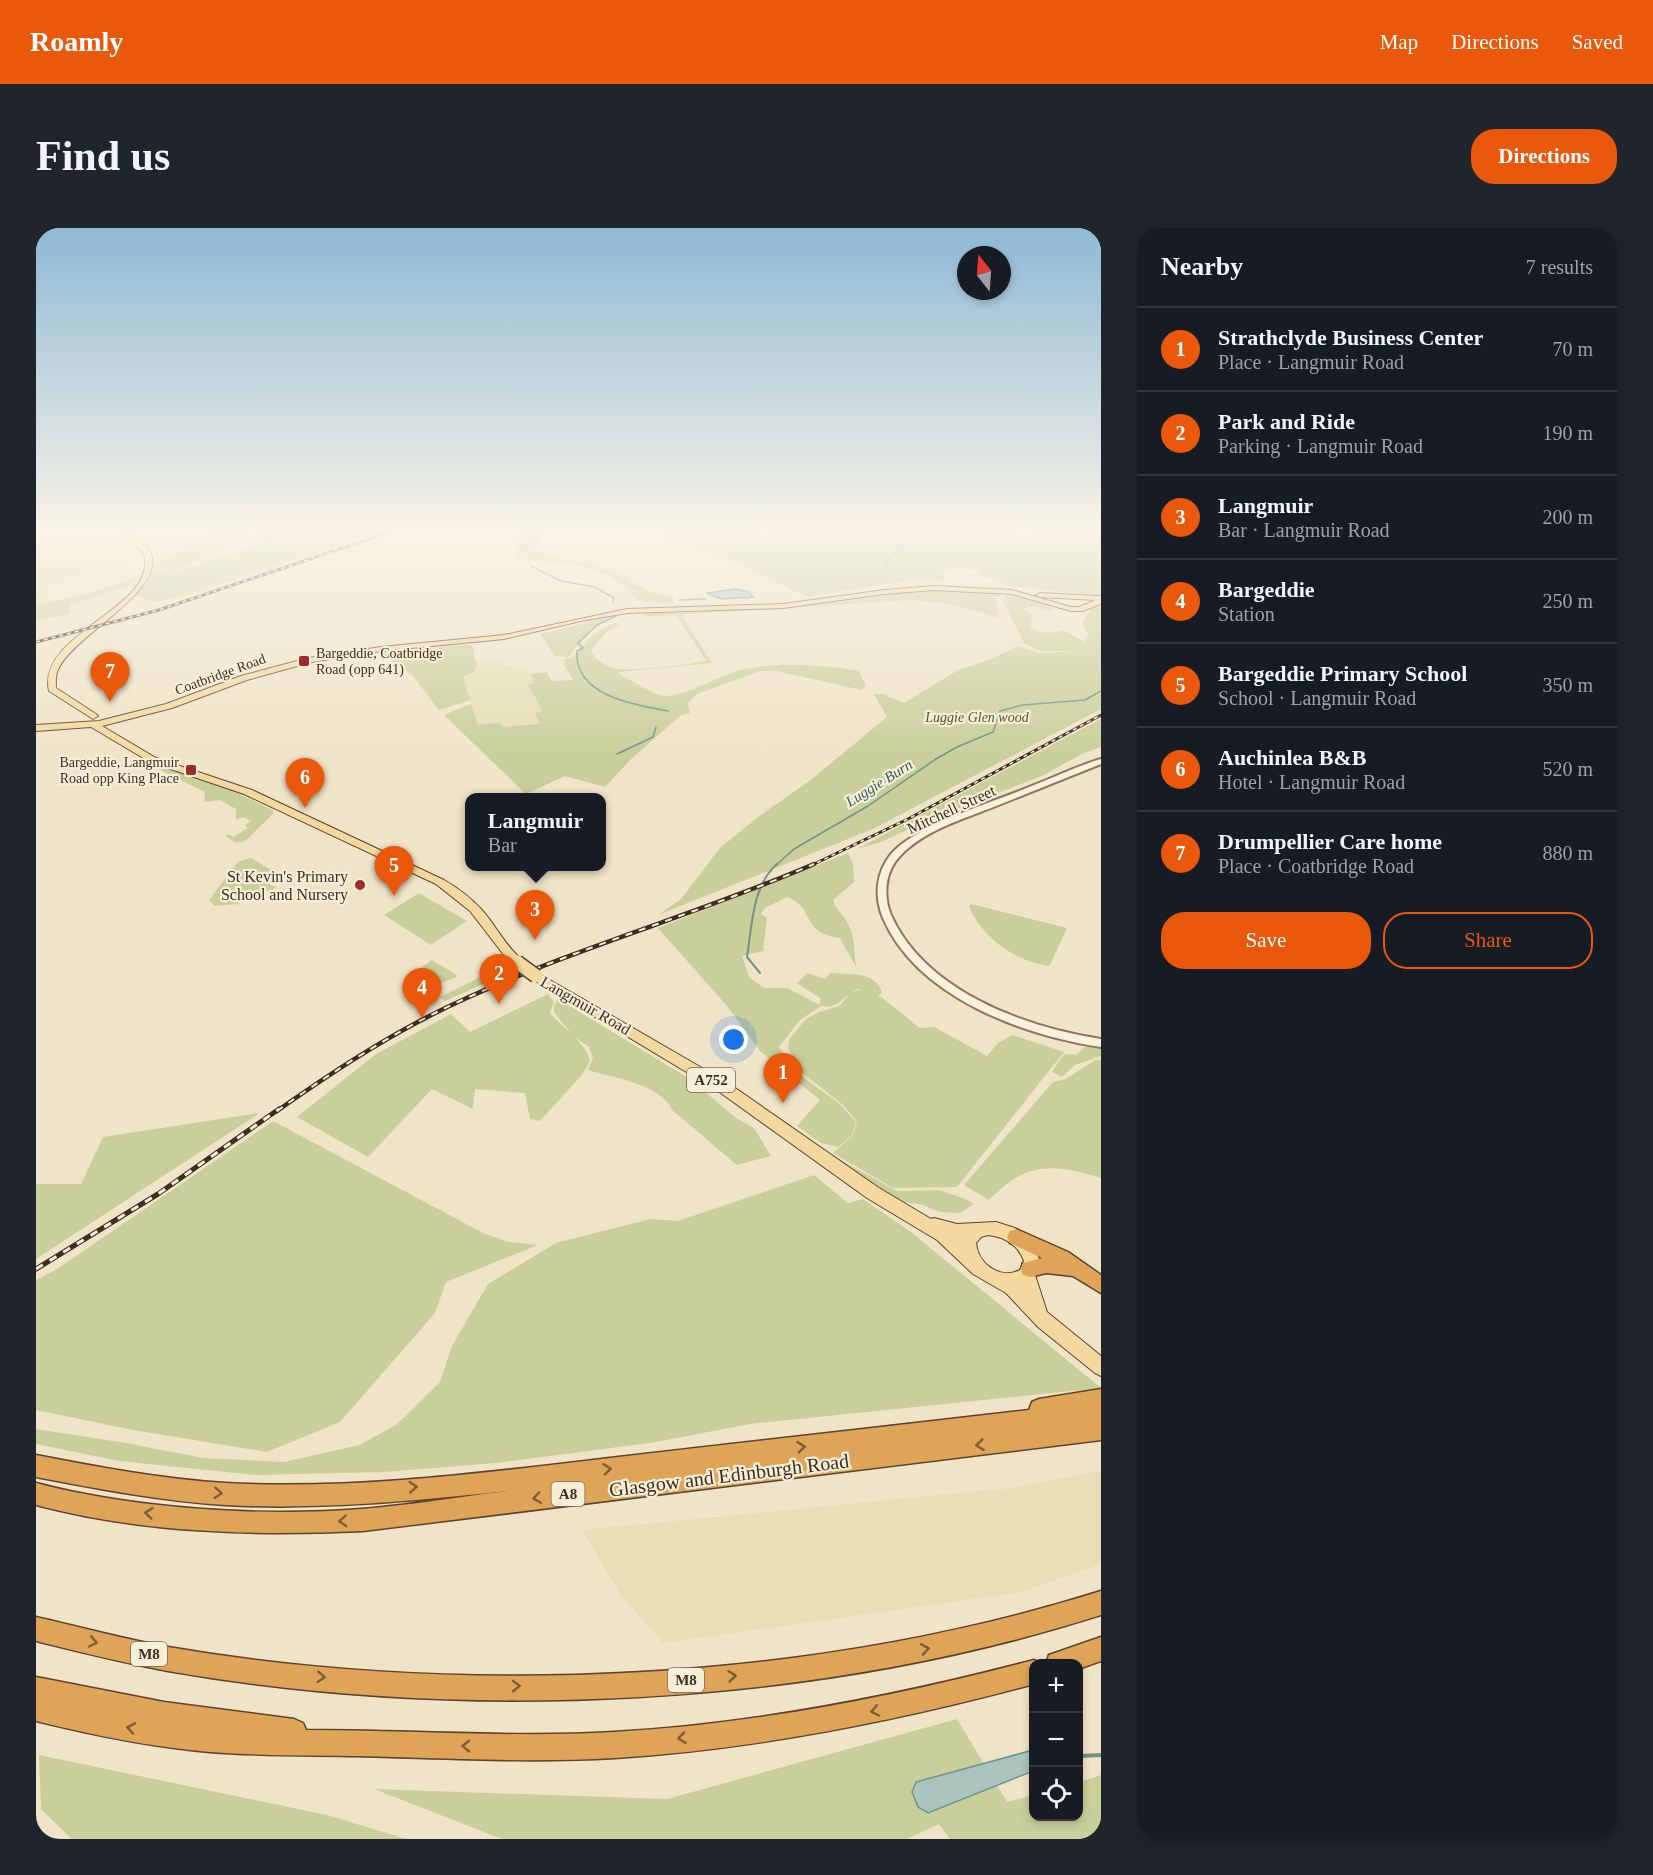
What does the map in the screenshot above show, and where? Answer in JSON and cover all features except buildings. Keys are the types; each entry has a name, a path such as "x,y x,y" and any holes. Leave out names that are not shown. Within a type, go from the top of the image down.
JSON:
{"highway":[{"path":"1016,1237 1061,1258 1101,1285"},
{"path":"1029,1272 1046,1265 1077,1270"},
{"name":"Glasgow and Edinburgh Road","path":"36,1466 163,1488 226,1494 312,1494 463,1484 868,1440 1086,1409 1101,1400"},
{"name":"Glasgow and Edinburgh Road","path":"36,1494 114,1509 211,1520 308,1523 363,1520 1101,1430"},
{"path":"1008,1442 1101,1437"},
{"name":"M8","path":"36,1629 187,1662 263,1672 396,1682 507,1686 600,1684 730,1677 869,1658 940,1646 1101,1603"},
{"path":"1072,1659 1101,1649"},
{"path":"36,1708 141,1729 211,1739 557,1747 649,1742 785,1726 866,1713 957,1693 1029,1673"},
{"path":"36,1689 151,1714 216,1724 419,1745"}],"main road":[{"path":"51,652 63,640 111,606"},
{"name":"Coatbridge Road","path":"36,727 60,722 96,722 161,705 244,674 297,659 386,645 503,634 625,609 680,606"},
{"path":"1066,606 1080,609 1085,606"},
{"name":"Coatbridge Road","path":"36,727 116,721 177,704 244,678 310,660 381,649 504,637 625,609"},
{"name":"A752","path":"45,663 47,683 96,722"},
{"name":"A752","path":"69,702 76,711 96,722"},
{"path":"60,722 72,717 76,711"},
{"name":"Langmuir Road","path":"96,722 121,741 161,763 248,792 440,882 460,895 478,913 501,946 536,976 723,1087 873,1192 953,1243 972,1261"},
{"name":"Langmuir Road","path":"96,722 121,741"},
{"name":"Langmuir Road","path":"921,1221 957,1231 976,1231"},
{"path":"1044,1321 1034,1299 1029,1272 1029,1253 1016,1237 996,1228 976,1231 968,1241 972,1261 984,1273 1012,1288 1044,1321 1101,1367"},
{"path":"1000,1280 1016,1281 1029,1272"}],"street":[{"name":"Mitchell Street","path":"1101,761 928,832 898,852 890,862 882,882 882,900 886,919 904,947 920,964 963,995 1004,1015 1044,1030 1101,1043"}],"shaded area":[{"path":"501,661 503,665 521,668 532,676 533,683 528,686 544,711 541,724 502,727 500,722 477,725 463,677 468,676 477,663"},
{"path":"1101,1471 1101,1564 1021,1592 663,1643 620,1594 582,1530 1011,1488"}],"green space":[{"path":"36,606 70,606 69,614 36,620"},
{"path":"957,606 997,606 999,618"},
{"name":"Luggie Glen wood","path":"1005,606 1030,606 1023,609 1032,613 1031,628 1047,633 1063,630 1085,642 1088,634 1082,623 1092,608 1101,607 1101,709 873,829 658,915 681,899 720,848 754,820 812,779 887,717 874,694 883,694 904,703 958,670 991,659 1018,646 1039,653 1079,651 1041,651 1025,644"},
{"name":"Luggie Glen wood","path":"1031,606 1049,606 1056,609 1048,611"},
{"path":"778,609 682,616 712,663 619,672 664,696 688,691 741,670 774,665 810,665 859,671 866,686 861,690 777,671 760,671 697,694 688,703 690,713 681,715 631,759 605,787 565,776 528,793 525,793 444,715 471,704 478,725 500,722 502,727 540,724 535,713 543,711 528,685 533,683 532,676 529,674 547,672 552,681 573,680 564,665 565,659 572,658 594,634 616,622 619,625 605,633 591,651 606,665 618,669 636,669 690,664 706,660 676,615 643,617 644,613"},
{"path":"610,617 594,626 568,657 555,656 540,634"},
{"path":"471,645 475,651 473,655 477,663 474,672 463,677 470,700 439,710 412,675 380,653"},
{"path":"1101,719 1101,747 1082,754 1042,776 933,818 881,842 857,849"},
{"path":"160,767 230,790 273,810 273,814 245,841 236,843 225,836 229,834 233,837 248,828 245,825 251,821 243,817 236,820 236,809 220,800 204,802 205,792 156,768"},
{"path":"848,853 853,864 854,882 833,900 850,929 856,967 840,938 819,931 813,926 802,908 787,897 765,908 761,914 767,918 763,951 742,956 749,977 764,988 787,988 820,1005 820,998 797,983 807,973 826,979 830,973 860,975 873,980 882,992 878,997 920,1028 934,1027 987,1056 998,1043 1012,1035 1064,1052 957,1187 893,1188 833,1153 853,1135 857,1122 843,1105 800,1071 803,1077 840,1104 856,1122 852,1135 838,1147 821,1143 797,1126 820,1100 760,1051 727,1006 658,928","holes":["851,993 839,1006 806,1019 790,1038 788,1048 798,1071 779,1047 800,1020 821,1006 836,1004"]},
{"path":"251,858 271,870 266,873 273,877 278,874 280,880 275,879 270,885 276,887 272,891 267,891 262,897 267,898 251,902 251,898 240,900 239,904 215,906 209,900 238,862"},
{"path":"419,893 467,921 431,945 384,915"},
{"path":"971,904 1067,928 1051,963 1048,966 1023,959 1001,946 974,917 969,906"},
{"path":"432,960 458,976 427,989 405,978"},
{"path":"501,967 515,970 445,1001 440,997"},
{"path":"548,994 554,1002 550,1013 584,1048 590,1061 582,1075 540,1121 530,1119 525,1093 475,1089 473,1109 432,1089 368,1157 297,1117 376,1054 451,1014 470,1032"},
{"path":"558,999 690,1079 736,1118 754,1128 771,1156 737,1165 672,1110 658,1094 635,1083 588,1070 593,1057 589,1047 573,1036 554,1012"},
{"path":"1086,1046 1101,1048 1101,1056 1075,1065 1062,1077 1052,1072 1064,1054 1076,1055"},
{"path":"1095,1060 1101,1060 1101,1178 1068,1170 1040,1169 1015,1178 989,1200 964,1185 1053,1082 1066,1079"},
{"path":"260,1113 36,1259 36,1184 81,1184 103,1137"},
{"path":"273,1121 485,1234 509,1242 538,1245 446,1282 435,1313 340,1422 267,1452 133,1430 36,1410 36,1280 57,1269"},
{"path":"835,1157 897,1191 939,1190 974,1204 960,1213 940,1212 920,1204 901,1202"},
{"path":"814,1175 848,1203 863,1199 911,1232 1101,1388 750,1424 656,1442 574,1453 496,1463 384,1472 255,1475 119,1461 36,1444 36,1429 203,1458 284,1462 359,1445 396,1425 440,1382 452,1346 488,1284 556,1243 650,1219 678,1221"},
{"path":"957,1719 1007,1802 1029,1796 1029,1821 1083,1821 1083,1781 1101,1775 1101,1839 950,1839 939,1824 907,1839 502,1839 374,1789 667,1799"},
{"path":"39,1755 327,1815 406,1839 72,1839 41,1809"}],"water":[{"path":"1029,1751 1029,1773 928,1813 918,1807 912,1792 916,1782"}],"waterway":[{"path":"616,616 597,625 578,643 583,648 577,651 579,666 585,679 609,696 668,711"},
{"name":"Luggie Burn","path":"776,865 794,849 868,806 936,759 957,747 993,732 1000,711 1023,705 1085,700 1101,691"},
{"path":"617,754 653,737 656,727"},
{"name":"Luggie Burn","path":"760,973 747,957 752,920 762,883 776,865"},
{"path":"1083,1756 1101,1755"}],"railway":[{"path":"36,642 170,606"},
{"path":"810,866 908,819 1101,715"},
{"path":"277,1111 370,1049 419,1021 469,997 554,962 814,864"},
{"path":"36,1269 158,1194 279,1109"}],"place":[{"name":"Bargeddie, Coatbridge Road (opp 641)","path":"304,661"},
{"name":"Drumpellier Care home","path":"110,702"},
{"name":"Bargeddie, Langmuir Road opp King Place","path":"191,770"},
{"name":"Auchinlea B&B","path":"305,808"},
{"name":"St Kevin's Primary School and Nursery","path":"360,885"},
{"name":"Bargeddie Primary School","path":"394,896"},
{"name":"Langmuir","path":"535,940"},
{"name":"Park and Ride","path":"499,1004"},
{"name":"Bargeddie","path":"422,1018"},
{"name":"Strathclyde Business Center","path":"783,1103"}]}
